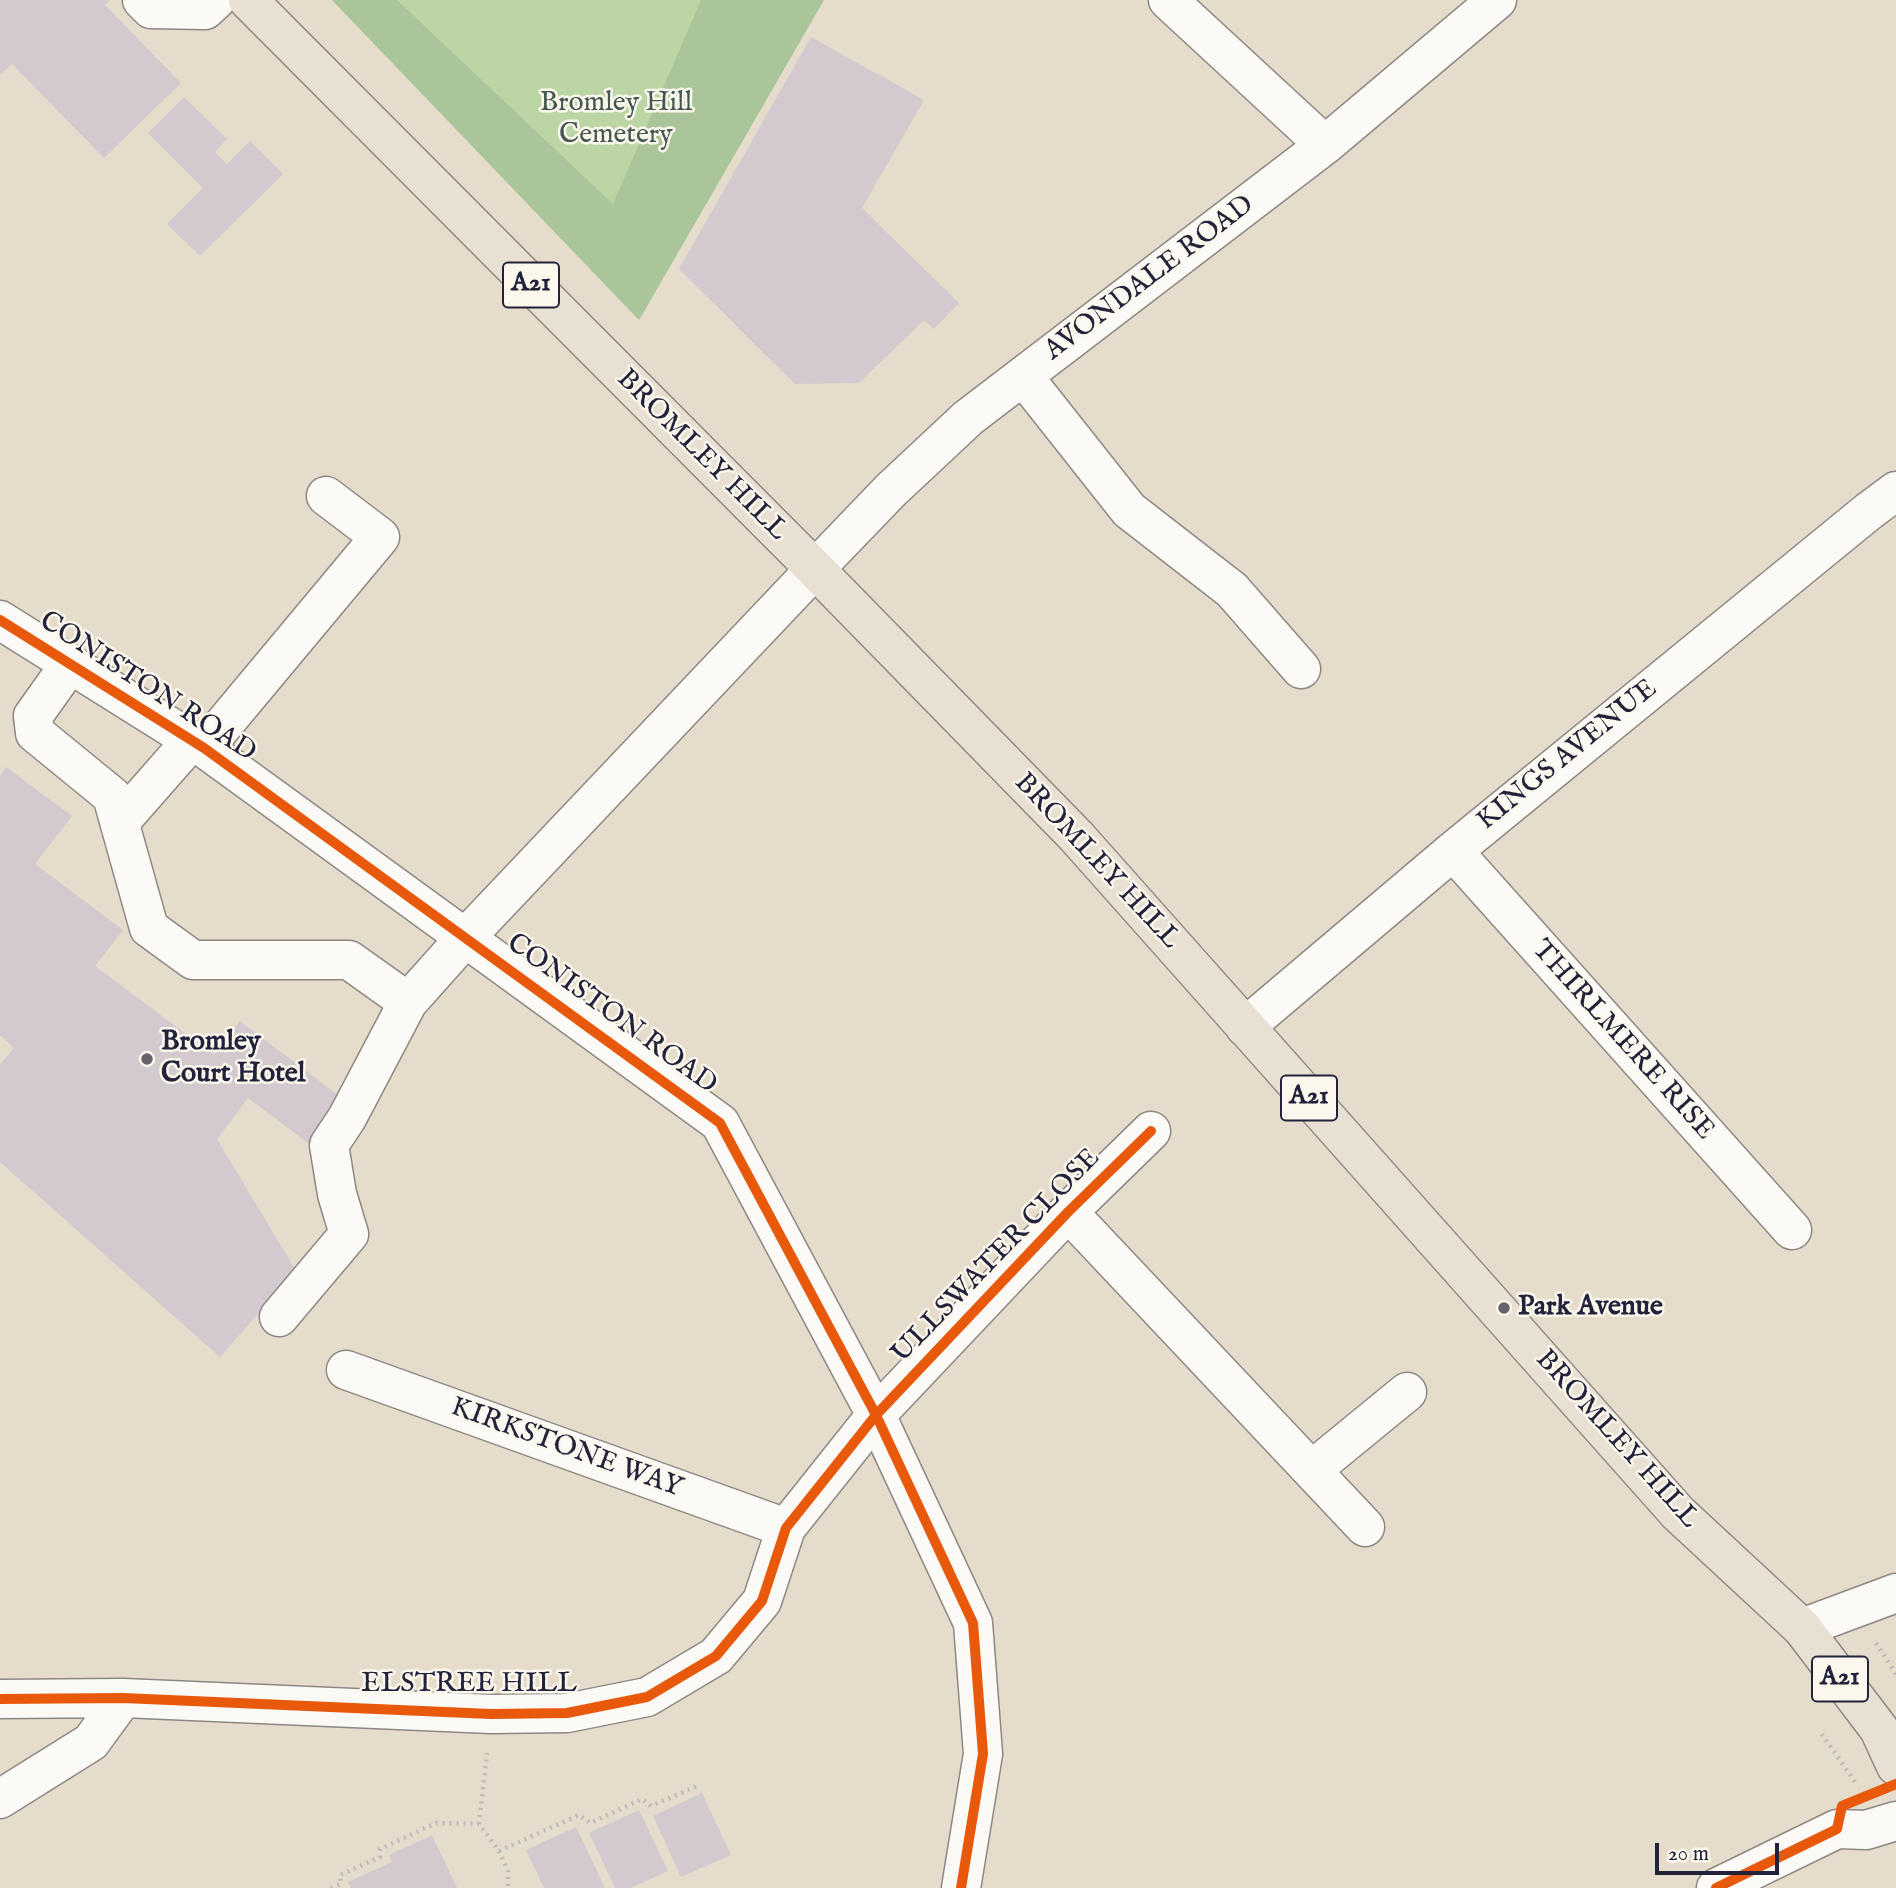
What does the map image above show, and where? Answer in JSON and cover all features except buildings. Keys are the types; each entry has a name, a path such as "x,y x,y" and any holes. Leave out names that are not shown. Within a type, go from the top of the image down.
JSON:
{"main road":[{"name":"BROMLEY HILL","path":"248,0 815,569 1076,836 1678,1513 1802,1628 1888,1730 1896,1766"}],"street":[{"path":"142,0 151,9 205,10 216,0"},
{"path":"1168,0 1325,145"},
{"name":"AVONDALE ROAD","path":"815,569 891,490 968,418 1325,145 1497,0"},
{"path":"1023,376 1129,510 1232,590 1301,668"},
{"name":"KINGS AVENUE","path":"1245,1027 1452,851 1896,491"},
{"path":"120,822 198,744 380,537 326,496"},
{"name":"CONISTON ROAD","path":"466,937 815,569"},
{"name":"CONISTON ROAD","path":"0,620 198,744 720,1123 876,1415 973,1623 984,1754 961,1888"},
{"path":"70,664 33,716 35,733 112,796 149,928 193,960 349,960 408,1002"},
{"name":"THIRLMERE RISE","path":"1452,851 1792,1230"},
{"path":"279,1317 349,1234 337,1194 329,1144 347,1118 408,1002 466,937"},
{"name":"ULLSWATER CLOSE","path":"876,1415 1068,1212 1152,1131"},
{"name":"ULLSWATER CLOSE","path":"1068,1212 1365,1527"},
{"name":"KIRKSTONE WAY","path":"346,1370 786,1528"},
{"path":"1312,1469 1407,1392"},
{"name":"ELSTREE HILL","path":"0,1699 123,1698 491,1714 567,1713 646,1697 716,1656 747,1620 762,1601 786,1528 876,1415"},
{"path":"1802,1628 1896,1593"},
{"path":"0,1799 91,1742 123,1698"},
{"path":"1716,1888 1838,1829 1866,1830 1896,1821"}],"path":[{"path":"1879,1647 1896,1674"},
{"path":"1822,1734 1864,1797 1842,1806 1838,1829"},
{"path":"488,1750 479,1824 499,1851 508,1871 508,1888"},
{"path":"499,1851 579,1815 590,1823 642,1799 651,1806 698,1786"},
{"path":"331,1888 341,1884 340,1875 380,1857 380,1849 436,1823 479,1824"}],"green space":[{"name":"Bromley Hill Cemetery","path":"332,0 824,0 639,320"},
{"name":"Bromley Hill Cemetery","path":"332,0 397,0 613,204 701,0 824,0 639,320"}],"cycle path":[{"path":"0,620 204,748 720,1123 876,1415 973,1623 983,1754 961,1888"},
{"path":"0,1699 123,1698 491,1714 567,1713 647,1697 716,1656 762,1601 786,1528 876,1415 1068,1212 1151,1131"},
{"path":"1716,1888 1837,1829 1842,1806 1896,1784"}],"place":[{"name":"Bromley Court Hotel","path":"147,1059"},
{"name":"Park Avenue","path":"1504,1308"}]}
